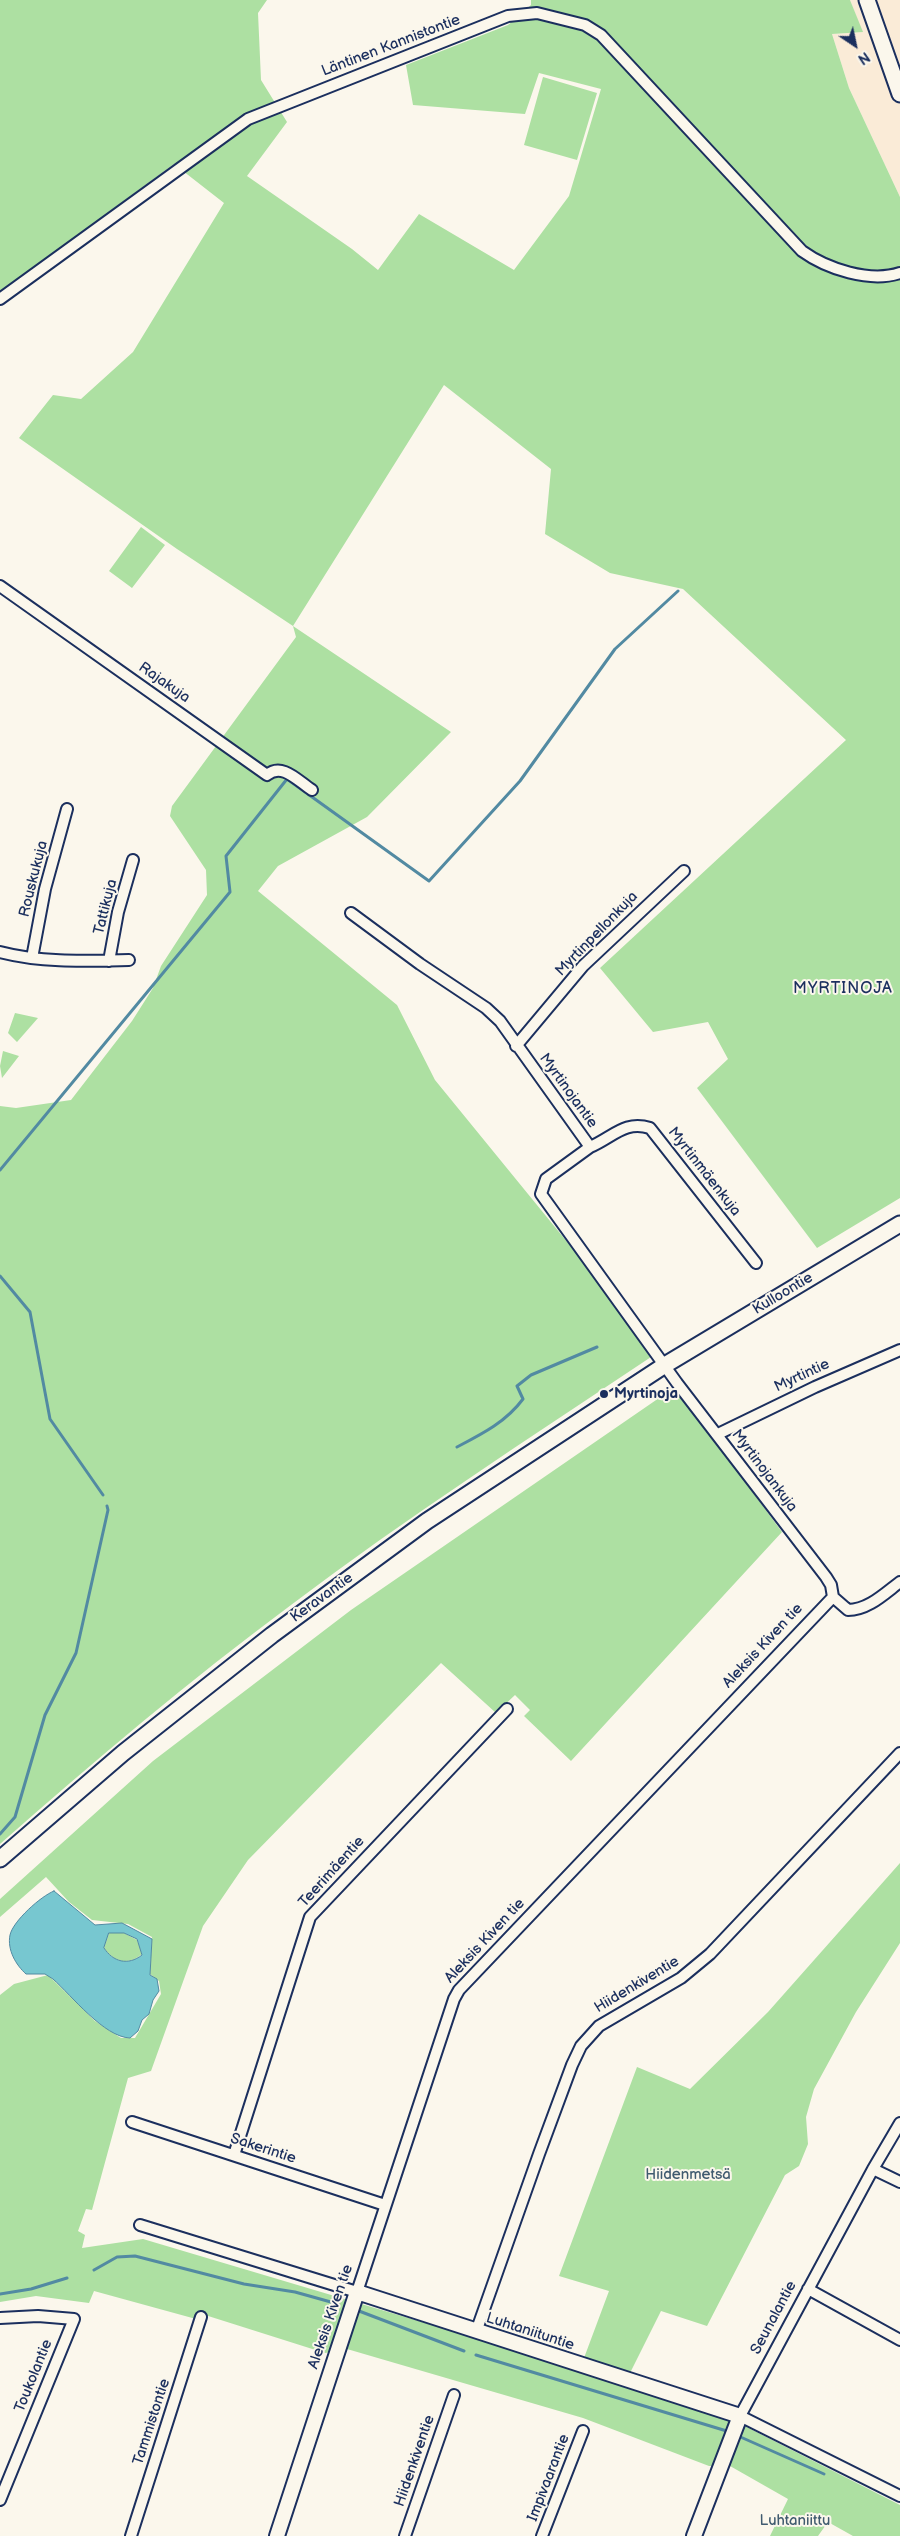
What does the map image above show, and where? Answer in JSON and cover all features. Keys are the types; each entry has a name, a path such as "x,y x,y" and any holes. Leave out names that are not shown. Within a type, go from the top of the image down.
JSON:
{"main road":[{"path":"867,0 900,94"},
{"name":"Kulloontie","path":"665,1365 900,1224"},
{"name":"Keravantie","path":"0,1859 123,1752 272,1635 427,1521 665,1365"}],"street":[{"name":"Läntinen Kannistontie","path":"0,299 248,118 508,16 537,13 585,25 601,36 802,252 820,264 844,272 889,277 900,273"},
{"name":"Rajakuja","path":"0,586 267,774 272,770 281,769 312,790"},
{"name":"Rouskukuja","path":"32,958 45,889 68,808"},
{"name":"Tattikuja","path":"109,961 118,912 133,860"},
{"name":"Myrtinpellonkuja","path":"516,1046 583,966 684,871"},
{"name":"Myrtinojantie","path":"352,913 420,964 486,1008 500,1021 516,1046 590,1147 546,1179 541,1194 665,1365"},
{"path":"0,952 32,958 129,960"},
{"name":"Myrtinmäenkuja","path":"590,1147 607,1140 623,1128 636,1124 650,1128 756,1263"},
{"name":"Myrtintie","path":"718,1434 777,1404 900,1350"},
{"name":"Myrtinojankuja","path":"665,1365 718,1434 747,1477 826,1577 831,1585 833,1597"},
{"path":"833,1597 848,1610 856,1610 872,1603 900,1582"},
{"name":"Aleksis Kiven tie","path":"277,2536 385,2205 454,1999 459,1990 833,1597"},
{"name":"Teerimäentie","path":"234,2155 310,1917 507,1709"},
{"name":"Hiidenkiventie","path":"476,2332 536,2163 572,2065 581,2046 599,2026 681,1978 710,1954 900,1753"},
{"name":"Sakerintie","path":"132,2122 385,2205"},
{"name":"Seunalantie","path":"694,2536 735,2428 873,2168 900,2123"},
{"path":"873,2168 900,2182"},
{"name":"Luhtaniituntie","path":"140,2225 357,2292 476,2332 735,2428 900,2496"},
{"path":"808,2289 900,2340"},
{"name":"Toukolantie","path":"0,2318 38,2316 74,2319 0,2500"},
{"name":"Tammistontie","path":"131,2536 201,2317"},
{"name":"Hiidenkiventie","path":"405,2536 454,2395"},
{"name":"Impivaarantie","path":"542,2536 583,2431"}],"shaded area":[{"path":"850,0 900,0 900,197 849,88 832,34 862,32"}],"green space":[{"path":"0,0 267,0 258,13 261,80 287,122 247,176 352,249 378,270 419,214 514,270 569,196 601,89 539,73 525,114 413,105 406,65 508,25 531,5 531,0 850,0 863,32 832,34 849,88 900,197 900,1198 817,1248 697,1088 728,1059 708,1022 653,1032 600,968 846,740 683,589 610,573 545,534 551,469 444,385 293,626 177,549 19,438 53,395 81,399 133,352 224,203 174,164 0,292"},
{"path":"543,77 597,93 577,160 524,145"},
{"path":"141,527 165,545 132,588 109,571"},
{"path":"293,626 451,732 367,817 278,866 258,891 397,1005 435,1080 652,1346 651,1357 424,1509 335,1572 216,1662 71,1782 0,1844 0,1106 16,1108 71,1100 132,1021 153,988 161,966 207,895 206,870 170,816 172,806 296,637"},
{"path":"15,1013 38,1018 17,1042 8,1033"},
{"path":"3,1051 19,1056 2,1078 0,1066"},
{"name":"Luhtaniittu","path":"675,1387 782,1532 571,1761 524,1716 530,1710 515,1695 496,1713 441,1663 248,1860 203,1926 151,2071 128,2078 92,2210 86,2209 78,2231 85,2235 82,2248 143,2239 516,2350 725,2416 900,2505 900,2536 853,2536 828,2522 818,2536 770,2536 788,2499 730,2466 709,2466 583,2418 347,2349 325,2353 205,2315 196,2319 94,2291 89,2303 36,2296 0,2302 0,1995 14,1984 48,1975 95,2021 121,2038 135,2038 161,1994 159,1981 150,1974 152,1937 128,1924 92,1920 69,1902 46,1877 0,1917 0,1899 153,1761 351,1610"},
{"name":"Hiidenmetsä","path":"900,1863 900,1943 856,2012 814,2089 806,2117 808,2144 799,2166 785,2175 707,2326 661,2311 630,2373 584,2358 609,2291 559,2276 637,2067 690,2089 768,2012"},
{"path":"109,1933 124,1933 137,1940 142,1954 137,1958 126,1961 112,1957 104,1948"}],"water":[{"path":"54,1891 95,1925 122,1923 152,1939 150,1975 157,1979 159,1991 153,2000 149,2014 142,2020 138,2031 130,2038 120,2036 99,2023 53,1979 45,1974 26,1974 16,1962 11,1952 9,1941 12,1929 35,1903","holes":["109,1933 124,1933 137,1939 142,1955 131,1961 116,1959 104,1948"]}],"waterway":[{"path":"0,1170 230,892 226,856 287,779 429,881 520,781 615,649 678,591"},
{"path":"0,1276 30,1312 50,1419 103,1495"},
{"path":"457,1447 484,1432 509,1414 523,1399 517,1386 531,1375 597,1347"},
{"path":"0,1834 15,1817 45,1715 76,1653 108,1510 107,1506"},
{"path":"94,2270 117,2257 135,2256 244,2284 295,2292 338,2304"},
{"path":"0,2294 31,2289 67,2278"},
{"path":"359,2311 464,2351"},
{"path":"476,2355 730,2432"},
{"path":"736,2435 824,2474"}],"place":[{"name":"Myrtinoja","path":"604,1394"}],"district":[{"name":"MYRTINOJA","path":"843,989"}]}
